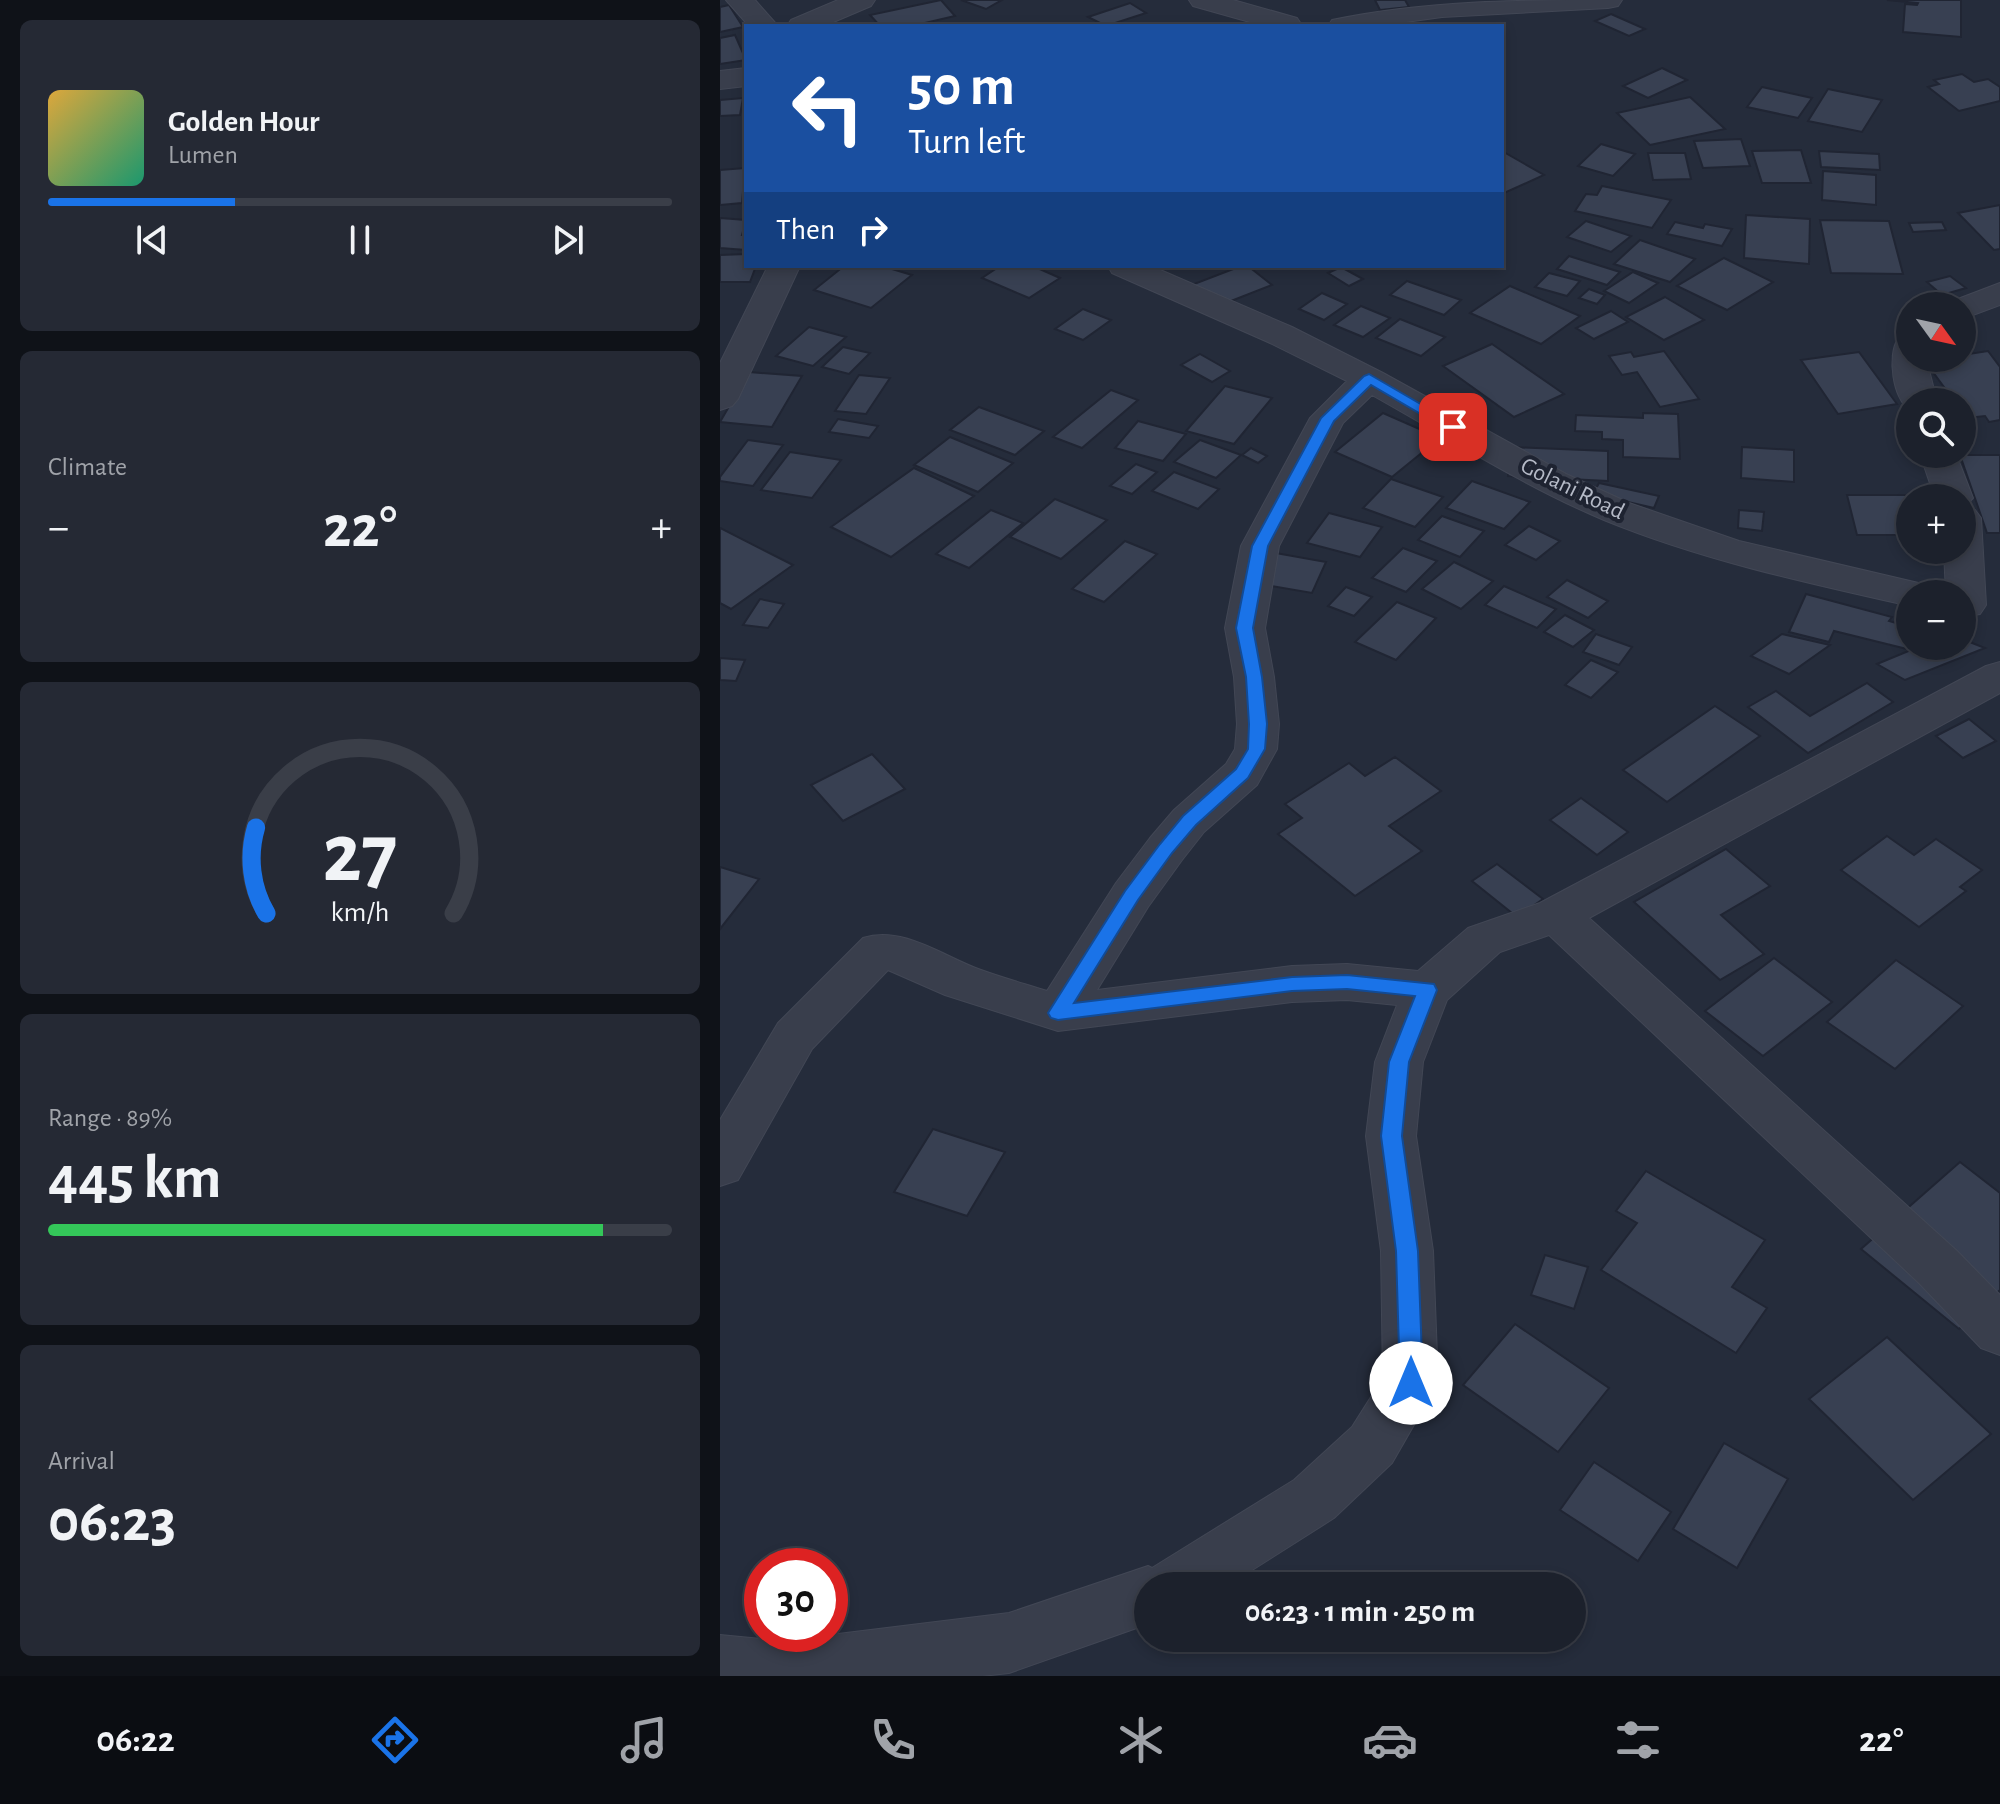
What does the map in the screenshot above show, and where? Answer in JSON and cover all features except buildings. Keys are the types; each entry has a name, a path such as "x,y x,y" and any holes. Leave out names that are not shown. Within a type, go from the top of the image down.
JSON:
{"street":[{"path":"740,0 762,24"},
{"path":"806,24 861,0"},
{"path":"1203,0 1290,24"},
{"path":"1348,24 1376,15 1449,4 1558,5 1608,0"},
{"path":"720,80 744,77"},
{"path":"720,399 783,268"},
{"name":"Golani Road","path":"1129,268 1269,328 1369,379 1497,452 1614,510 1729,551 1896,590"},
{"path":"1976,303 2000,293"},
{"path":"1058,1013 1132,895 1166,849 1189,821 1242,774 1256,749 1258,724 1254,677 1245,628 1260,546 1328,418 1369,379"},
{"path":"1197,1572 1314,1499 1372,1445 1411,1383 1407,1251 1391,1136 1399,1062 1427,990 1484,940 1556,915 2000,676"},
{"path":"1556,915 1938,1267 2000,1331"},
{"path":"720,1165 795,1036 879,950 911,958 962,982 1058,1013 1292,984 1347,982 1427,990"},
{"path":"720,1665 783,1673 1009,1643 1134,1600"}],"route":[{"path":"1411,1383 1407,1251 1391,1136 1399,1062 1427,990 1347,982 1292,984 1058,1013 1132,895 1166,849 1189,821 1242,774 1256,749 1258,724 1254,677 1245,628 1260,546 1328,418 1369,379 1453,427"}]}
